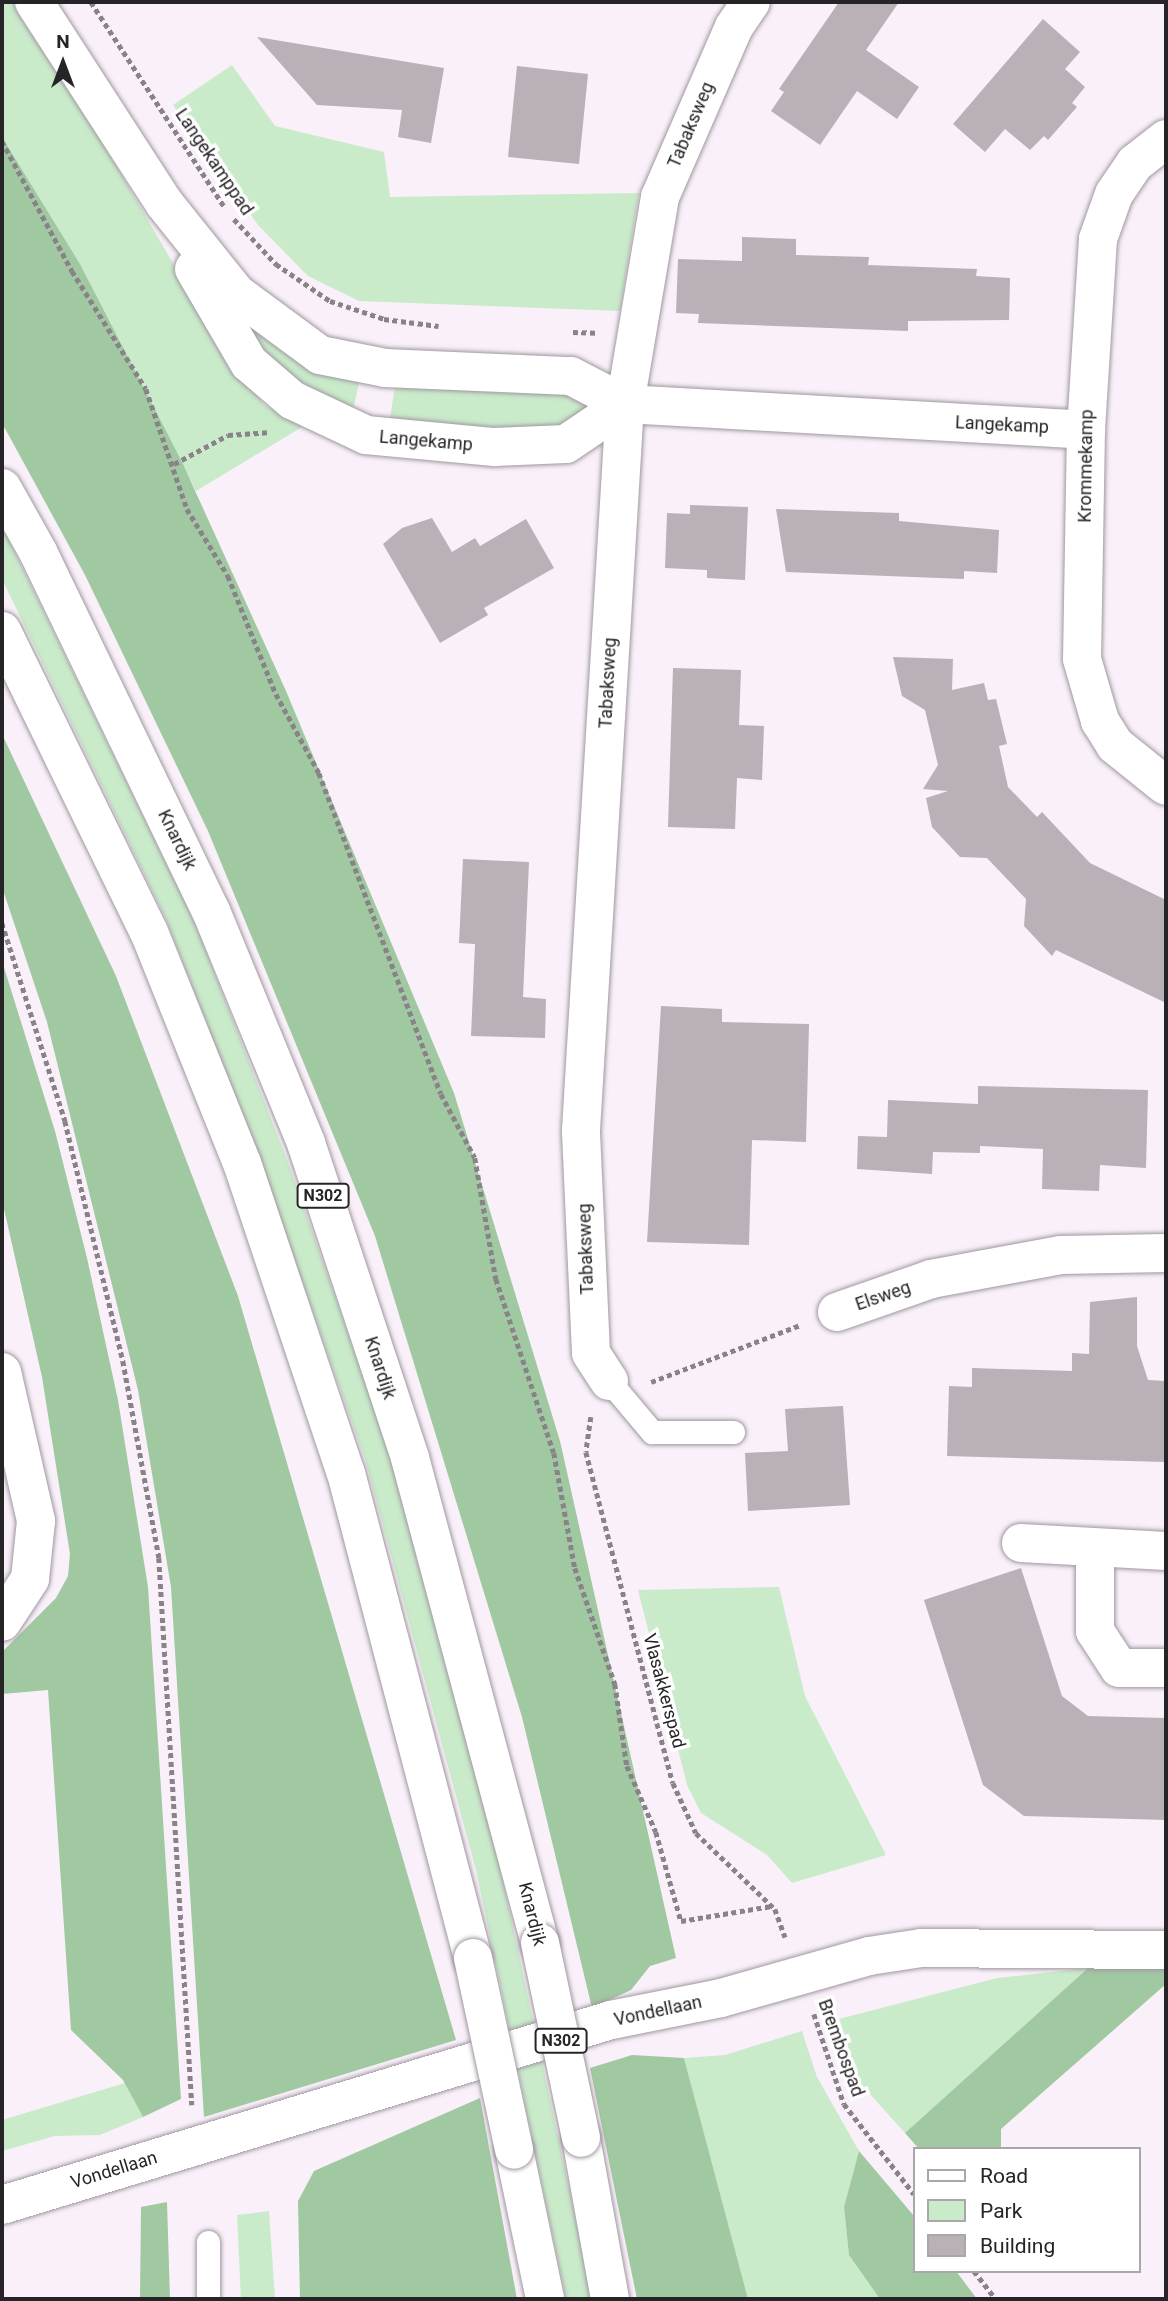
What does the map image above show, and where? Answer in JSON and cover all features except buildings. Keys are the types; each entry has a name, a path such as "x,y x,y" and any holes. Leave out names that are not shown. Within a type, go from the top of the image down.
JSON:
{"street":[{"name":"Langekamp","path":"34,2 164,203 236,293 320,355 385,368 571,376 625,404 1086,430"},
{"name":"Tabaksweg","path":"609,1381 591,1353 581,1130 625,404 660,197 734,27 751,2"},
{"name":"Krommekamp","path":"1166,139 1135,163 1114,194 1098,239 1086,430 1082,659 1089,691 1115,745 1166,786"},
{"name":"Langekamp","path":"164,203 201,283 249,363 292,400 366,435 494,447 566,444 625,404"},
{"name":"Knardijk","path":"2,488 38,552 211,911 306,1143 410,1458 540,1944 581,2138 610,2299"},
{"path":"2,631 149,932 242,1163 346,1473 473,1958 545,2299"},
{"name":"Elsweg","path":"837,1312 931,1279 1061,1255 1166,1253"},
{"path":"2,1372 36,1521 30,1579 2,1622"},
{"path":"1021,1543 1166,1551"},
{"path":"1095,1548 1096,1631 1119,1668 1166,1668"},
{"name":"Vondellaan","path":"2,2205 611,2020 921,1948 1166,1950"}],"lane":[{"path":"609,1381 652,1432 733,1432"},
{"path":"208,2242 208,2299"}],"path":[{"name":"Langekamppad","path":"91,2 227,212 276,264 330,301 384,319 450,327"},
{"path":"2,141 72,271 146,389 174,464 187,509 228,576 275,694 319,773 441,1094 475,1158 496,1279 554,1453 575,1568 615,1684 627,1766 656,1832 681,1922 772,1906"},
{"path":"570,332 636,334"},
{"path":"174,464 228,435 286,430 315,411"},
{"path":"2,923 65,1121 123,1361 159,1558 194,2146"},
{"name":"Elsweg","path":"609,1381 650,1382 837,1312"},
{"name":"Vlasakkerspad","path":"609,1381 592,1411 586,1452 674,1783 696,1833 772,1906 798,1976"},
{"name":"Brembospad","path":"798,1976 844,2104 912,2191"},
{"path":"976,2273 996,2299"}],"green space":[{"path":"2,2 18,2 37,29 228,358 264,405 302,427 196,491 80,264 2,137"},
{"path":"232,65 275,126 384,152 390,197 639,193 620,311 359,301 308,276 258,225 173,105"},
{"path":"2,137 80,264 182,462 286,691 454,1093 560,1441 676,1958 650,1966 631,1990 592,2008 522,1717 375,1236 208,831 85,575 2,423"},
{"path":"241,309 360,379 352,414 316,400 245,334"},
{"path":"396,380 573,388 608,405 565,429 389,424"},
{"path":"2,526 195,923 289,1165 394,1464 500,1867 593,2299 566,2299 476,1870 365,1459 260,1161 166,919 2,579"},
{"path":"2,734 116,976 238,1296 456,2040 204,2117 171,1587 138,1390 47,1022 2,887"},
{"path":"2,961 55,1131 87,1258 118,1400 148,1587 181,2099 143,2117 123,2080 71,2030 48,1690 2,1694 2,1652 56,1598 68,1576 70,1554 42,1377 2,1200"},
{"path":"779,1587 805,1696 886,1855 792,1883 767,1855 701,1813 687,1785 638,1590"},
{"path":"1088,1968 905,2133 859,2082 839,2019 997,1978"},
{"path":"1088,1968 1166,1969 1166,1984 1001,2129 1001,2147 917,2147 905,2133"},
{"path":"802,2031 817,2077 859,2151 844,2207 849,2254 880,2299 748,2299 684,2058 725,2055"},
{"path":"632,2055 684,2058 748,2299 637,2299 590,2068"},
{"path":"125,2083 143,2117 100,2135 55,2136 2,2151 2,2120"},
{"path":"480,2098 517,2299 300,2299 298,2201 314,2171"},
{"path":"859,2151 912,2214 912,2273 958,2273 977,2299 880,2299 849,2255 844,2207"},
{"path":"167,2202 170,2299 140,2299 141,2207"},
{"path":"269,2211 275,2299 241,2299 237,2215"}]}
